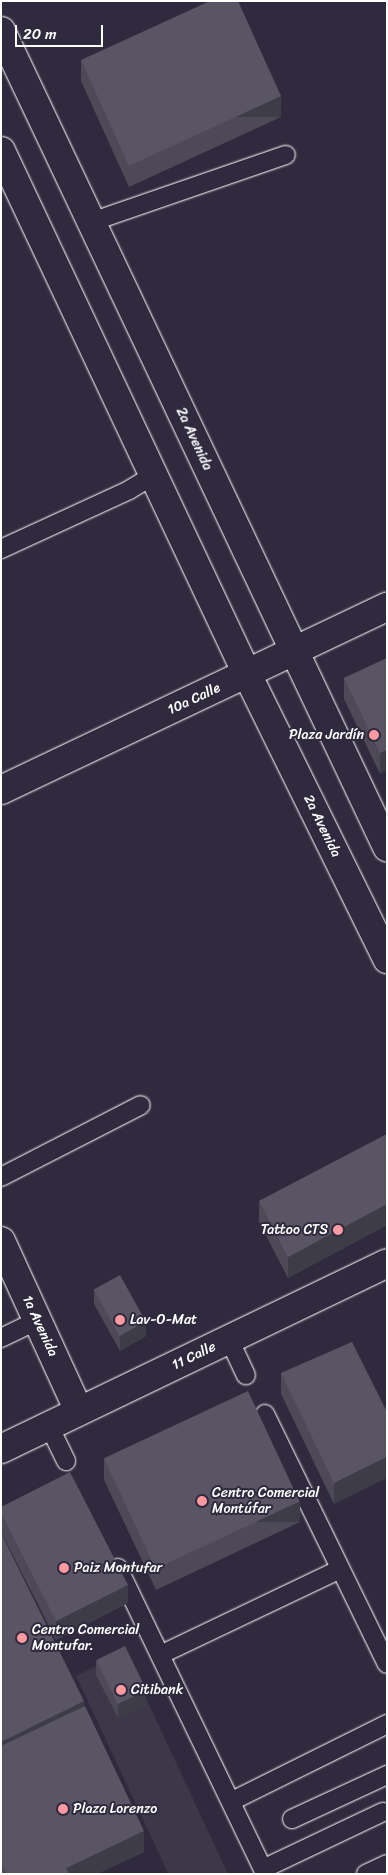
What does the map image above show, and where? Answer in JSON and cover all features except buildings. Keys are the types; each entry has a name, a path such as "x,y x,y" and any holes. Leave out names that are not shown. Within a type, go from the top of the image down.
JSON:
{"street":[{"name":"2a Avenida","path":"1,31 387,847"},
{"name":"2a Avenida","path":"1,150 247,674 387,959"},
{"name":"10a Calle","path":"1,790 387,607"},
{"name":"1a Avenida","path":"1,1240 79,1411"},
{"name":"11 Calle","path":"1,1449 387,1263"}],"lane":[{"path":"91,222 286,155"},
{"path":"1,550 129,490 154,475"},
{"path":"1,1177 141,1105"},
{"path":"1,1338 38,1320"},
{"path":"229,1339 246,1375"},
{"path":"265,1414 387,1664"},
{"path":"49,1426 66,1461"},
{"path":"110,1552 232,1801 264,1872 383,1812"},
{"path":"160,1655 340,1569"},
{"path":"232,1801 387,1724"},
{"path":"292,1819 387,1775"},
{"path":"366,1874 387,1864"}],"shaded area":[{"path":"125,1653 228,1873 168,1874 76,1676"}],"place":[{"name":"Plaza Jardín","path":"374,735"},
{"name":"Tattoo CTS","path":"338,1230"},
{"name":"Lav-O-Mat","path":"120,1320"},
{"name":"Centro Comercial Montúfar","path":"202,1501"},
{"name":"Paiz Montufar","path":"64,1568"},
{"name":"Centro Comercial Montufar.","path":"22,1638"},
{"name":"Citibank","path":"121,1690"},
{"name":"Plaza Lorenzo","path":"63,1809"}]}
